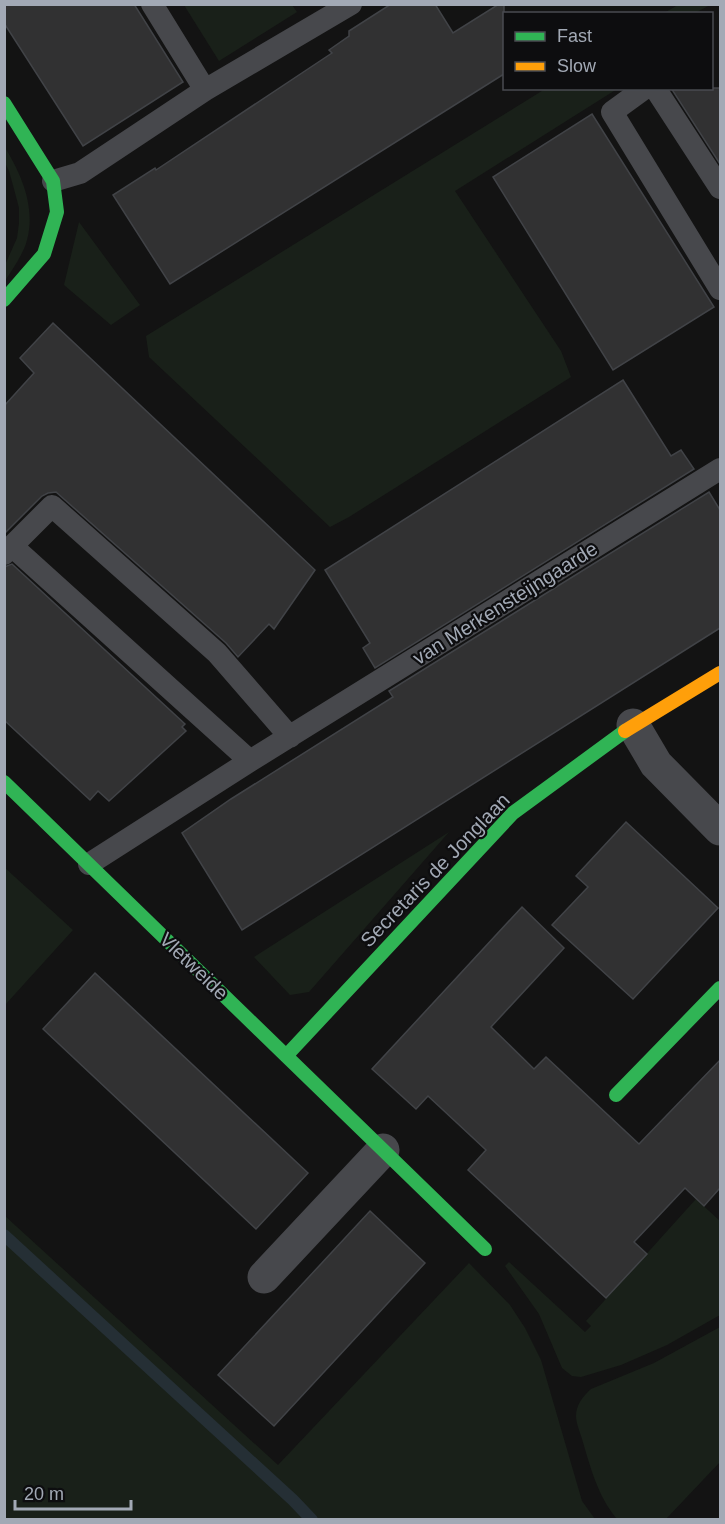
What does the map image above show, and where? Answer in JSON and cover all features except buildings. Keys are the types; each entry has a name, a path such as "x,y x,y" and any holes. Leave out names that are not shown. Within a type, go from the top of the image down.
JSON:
{"street":[{"path":"4,103 53,181 57,212 44,254 4,300"},
{"name":"Secretaris de Jonglaan","path":"286,1056 513,813 633,725 720,673"},
{"path":"633,725 656,764 720,829"},
{"name":"Vletweide","path":"4,782 486,1249"},
{"path":"615,1095 720,988"},
{"path":"264,1277 383,1150"}],"lane":[{"path":"152,4 205,90"},
{"path":"53,181 80,173 321,12 351,4"},
{"path":"642,90 612,112 720,290"},
{"path":"656,90 720,188"},
{"name":"van Merkensteijngaarde","path":"89,864 250,761 720,469"},
{"path":"250,761 8,550 52,506 218,653 290,737"}],"shaded area":[{"path":"679,4 710,5 697,12 666,12"},
{"path":"184,5 292,5 297,12 219,61"},
{"path":"543,90 615,90 455,191 561,351 571,377 330,527 149,357 146,336"},
{"path":"4,146 21,179 30,215 25,246 5,281 5,265 17,238 19,208 5,163"},
{"path":"79,222 140,305 111,325 64,285"},
{"path":"449,832 309,992 290,995 254,957"},
{"path":"4,867 73,930 5,1005 4,1005"},
{"path":"696,1199 720,1221 720,1315 667,1345 621,1365 581,1377 572,1376 562,1368 539,1314 505,1266 509,1262 585,1332 591,1326 586,1321"},
{"path":"5,1216 278,1465 469,1263 510,1305 541,1360 582,1501 595,1519 5,1519"},
{"path":"720,1327 720,1462 666,1519 617,1519 605,1501 592,1470 577,1422 576,1412 579,1404 591,1389 654,1363"}],"waterway":[{"path":"4,1235 312,1520"}],"traffic: fast":[{"path":"4,103 53,181 57,212 44,254 4,300"},
{"path":"286,1056 513,813 625,731"},
{"path":"4,782 485,1249"},
{"path":"616,1095 720,988"}],"traffic: slow":[{"path":"625,731 720,673"}]}
